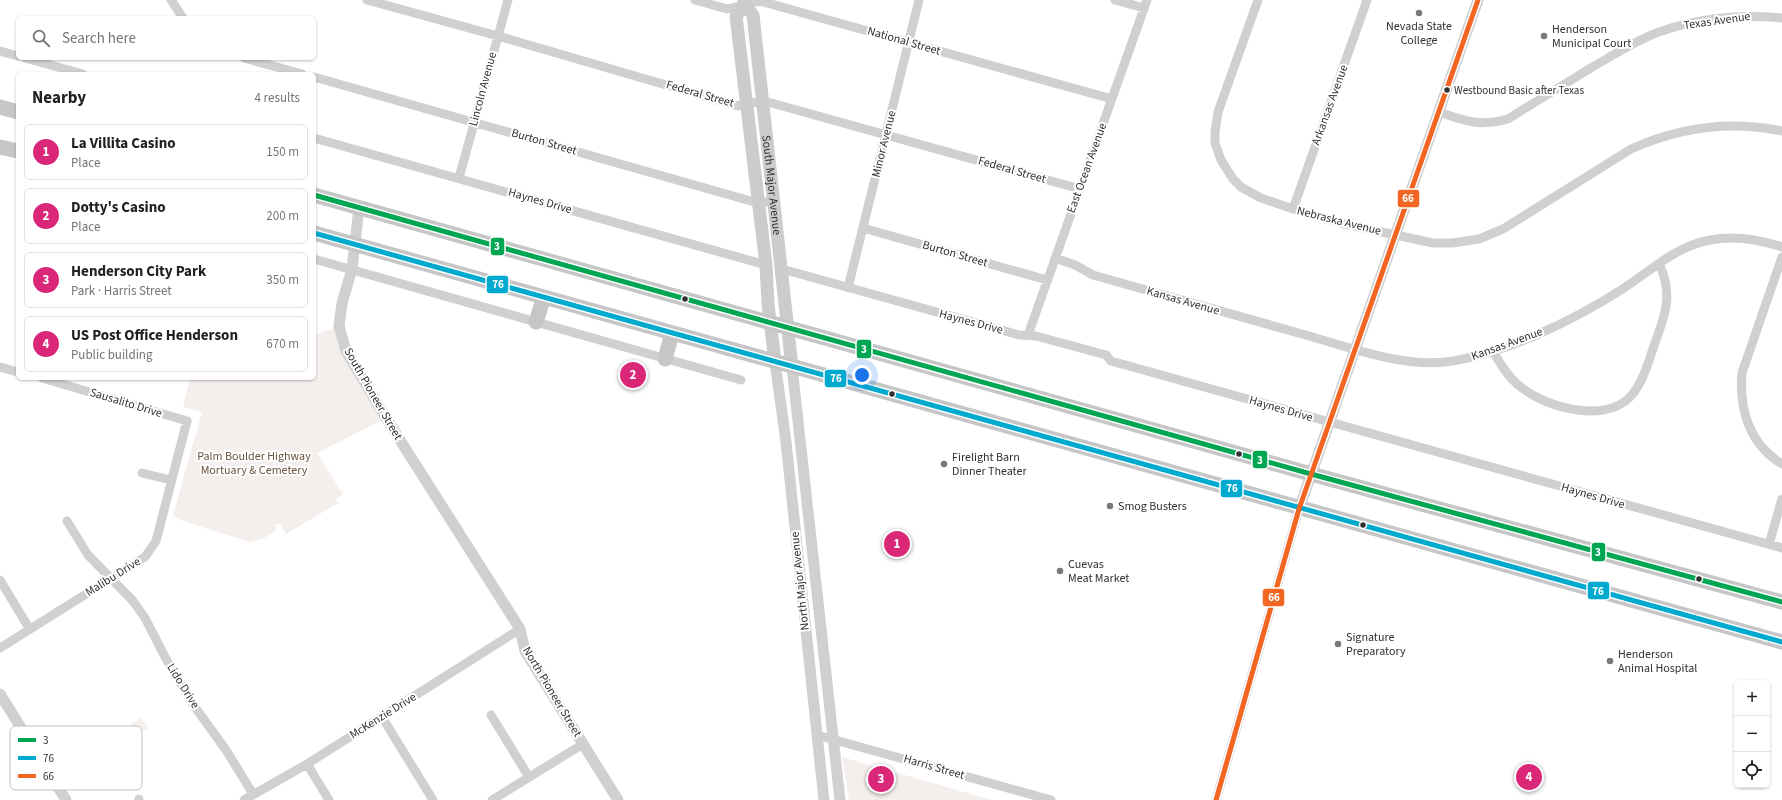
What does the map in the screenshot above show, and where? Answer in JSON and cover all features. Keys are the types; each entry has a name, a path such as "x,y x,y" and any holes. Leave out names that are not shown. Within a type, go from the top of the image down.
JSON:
{"main road":[{"name":"South Major Avenue","path":"775,362 770,322 766,265 736,16 745,3 753,15 792,367"},
{"path":"0,146 16,150"},
{"path":"316,196 1311,474 1782,602"},
{"path":"316,234 1300,509 1782,642"},
{"path":"536,322 544,297"},
{"path":"665,358 672,333"}],"street":[{"path":"171,0 182,16"},
{"name":"Federal Street","path":"367,0 498,36 738,106 747,103 768,102 1080,189"},
{"name":"Lincoln Avenue","path":"459,178 508,0"},
{"name":"National Street","path":"695,0 727,9 745,3 760,1 1112,99"},
{"name":"Minor Avenue","path":"848,288 919,0"},
{"path":"1115,0 1145,4"},
{"name":"Nebraska Avenue","path":"1258,0 1218,112 1215,143 1221,160 1233,179 1241,187 1261,198 1344,224 1433,243 1452,243 1479,239 1503,229 1631,149 1653,139 1702,127 1740,125 1782,131"},
{"name":"Arkansas Avenue","path":"1293,209 1367,0"},
{"path":"1216,800 1311,474 1478,0"},
{"name":"East Ocean Avenue","path":"1028,336 1145,4"},
{"name":"Texas Avenue","path":"1439,112 1473,123 1493,123 1508,118 1628,45 1658,32 1691,22 1750,15 1782,18"},
{"path":"0,51 16,55"},
{"path":"32,60 76,72"},
{"path":"251,60 295,72"},
{"name":"Burton Street","path":"316,78 758,203 774,201"},
{"name":"Haynes Drive","path":"316,139 766,265"},
{"name":"South Pioneer Street","path":"359,208 352,269 342,303 339,326 346,351 386,418 439,501"},
{"name":"Burton Street","path":"863,228 1047,280"},
{"name":"Kansas Avenue","path":"1055,258 1075,265 1092,275 1399,361 1443,362 1471,358 1493,351 1518,342 1567,320 1619,291 1678,251 1708,240 1735,237 1761,240 1782,247"},
{"path":"1782,257 1742,373 1740,392 1746,421 1756,440 1760,446 1775,460 1782,464"},
{"path":"316,260 741,380"},
{"path":"1493,351 1502,367 1516,384 1540,400 1581,411 1606,410 1614,408 1629,398 1641,382 1665,316 1668,299 1664,274 1658,264"},
{"name":"Haynes Drive","path":"782,269 1019,335 1036,336 1106,356 1111,361 1782,548"},
{"name":"North Major Avenue","path":"775,362 824,800"},
{"path":"0,367 16,371"},
{"name":"North Major Avenue","path":"792,367 840,800"},
{"name":"Sausalito Drive","path":"49,380 187,422"},
{"name":"Malibu Drive","path":"0,648 29,628 111,579 145,557 150,552 156,541 187,422"},
{"path":"142,473 171,480"},
{"path":"1769,544 1782,499"},
{"name":"North Pioneer Street","path":"439,501 520,629 526,651 618,800"},
{"name":"Lido Drive","path":"67,521 88,555 133,601 145,618 165,657 192,703 226,750 253,794"},
{"path":"799,568 814,567"},
{"path":"0,580 29,628"},
{"name":"McKenzie Drive","path":"244,800 307,764 520,629"},
{"path":"809,661 825,660"},
{"path":"0,694 20,726"},
{"path":"491,715 529,777"},
{"path":"382,717 433,800"},
{"name":"Harris Street","path":"817,735 1051,800"},
{"path":"492,800 583,744"},
{"path":"307,764 329,800"},
{"path":"60,790 66,800"}],"green space":[{"name":"Palm Boulder Highway Mortuary & Cemetery","path":"339,326 386,418 317,453 343,494 336,499 338,503 286,534 279,523 275,525 276,531 262,539 249,542 180,520 173,515 202,412 183,407 190,380 316,380 316,334"},
{"path":"141,718 148,728 142,732 142,726 128,726"},
{"path":"842,757 992,800 849,800"}],"transit line":[{"name":"66","path":"1216,800 1299,509 1478,0"},
{"name":"3","path":"316,196 1311,474 1782,602"},
{"name":"76","path":"316,234 1782,642"}],"place":[{"name":"Nevada State College","path":"1419,13"},
{"name":"Henderson Municipal Court","path":"1544,36"},
{"name":"Westbound Basic after Texas","path":"1447,90"},
{"name":"Dotty's Casino","path":"633,375"},
{"name":"Firelight Barn Dinner Theater","path":"944,464"},
{"name":"Smog Busters","path":"1110,506"},
{"name":"La Villita Casino","path":"897,544"},
{"name":"Cuevas Meat Market","path":"1060,571"},
{"name":"Signature Preparatory","path":"1338,644"},
{"name":"Henderson Animal Hospital","path":"1610,661"},
{"name":"US Post Office Henderson","path":"1529,777"},
{"name":"Henderson City Park","path":"881,779"}]}
